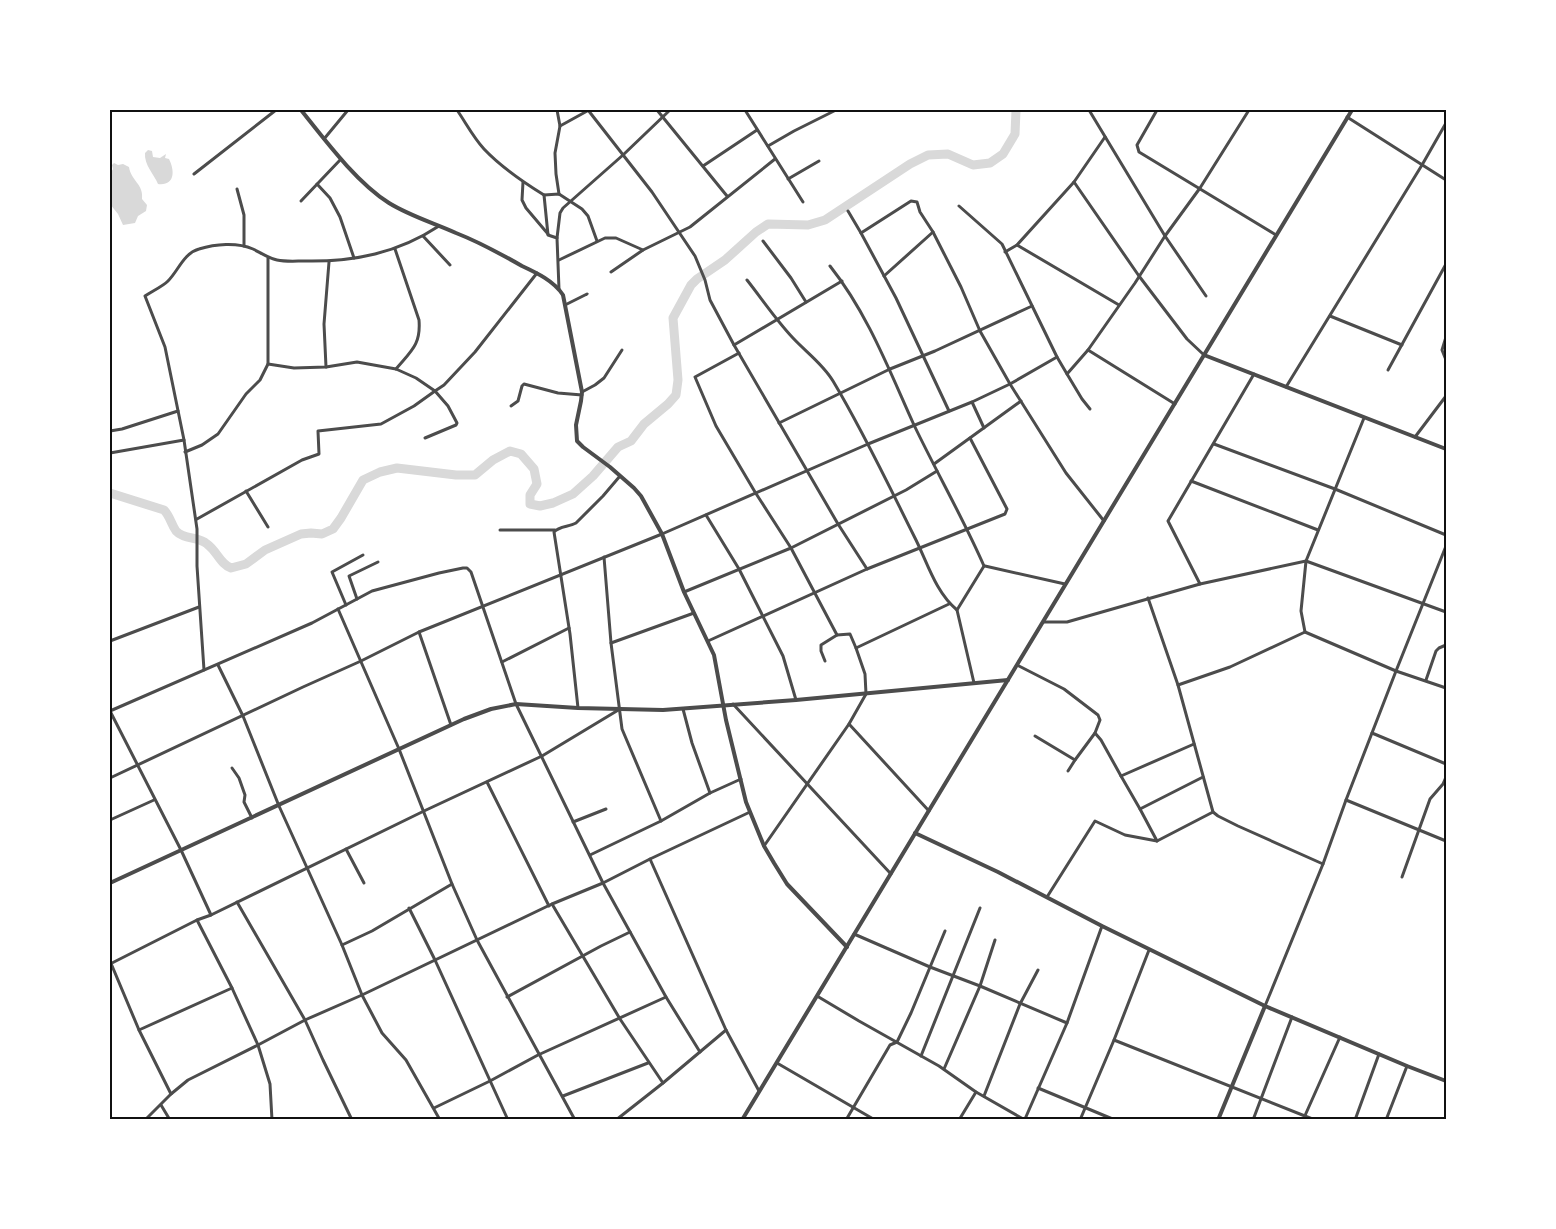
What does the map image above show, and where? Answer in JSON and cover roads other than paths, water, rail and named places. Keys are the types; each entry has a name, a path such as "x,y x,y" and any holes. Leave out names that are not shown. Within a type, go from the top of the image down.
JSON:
{"street":[{"path":"194,174 276,110"},
{"path":"301,110 341,159 365,184 388,203 408,214 479,243 537,273 558,289 562,295 582,394 576,425 577,441 634,488 641,496 662,534 684,592 716,659 741,780 750,812 764,846 788,884 847,947"},
{"path":"324,140 348,110"},
{"path":"457,110 484,150 524,182 544,195 559,194 582,209 588,216 597,241"},
{"path":"557,110 560,126 555,153 559,194"},
{"path":"560,126 589,110 680,232 702,270 710,300 734,345 838,524 867,568"},
{"path":"657,110 727,196"},
{"path":"558,289 557,238 560,213 569,202 670,110"},
{"path":"745,110 803,202"},
{"path":"768,147 836,110"},
{"path":"1089,110 1165,236 1206,296"},
{"path":"1157,110 1137,145 1139,152 1276,235"},
{"path":"1067,374 1088,350 1200,188 1249,110"},
{"path":"742,1119 1352,110"},
{"path":"1347,117 1446,180"},
{"path":"1286,387 1446,123"},
{"path":"702,166 757,130"},
{"path":"1005,252 1017,245 1074,182 1105,137"},
{"path":"301,201 341,159"},
{"path":"611,272 643,250 690,227 775,159"},
{"path":"789,179 819,161"},
{"path":"524,182 522,200 526,208 548,235 557,238"},
{"path":"1074,182 1139,276 1187,339 1204,355 1446,449"},
{"path":"317,184 330,198 340,217 354,258"},
{"path":"237,189 244,215 244,246"},
{"path":"544,195 548,235"},
{"path":"861,232 911,201 917,202 920,212 933,232 961,287 980,331 1010,384 1066,473 1104,521"},
{"path":"959,206 1000,241 1057,357 1090,410"},
{"path":"848,211 896,298 949,411"},
{"path":"204,670 196,519 189,485 184,440 165,347 145,296 166,283 195,250 241,245 280,261 328,262 395,249 439,226"},
{"path":"884,276 933,232"},
{"path":"423,236 450,265"},
{"path":"558,260 605,238 616,238 643,250"},
{"path":"763,241 806,302"},
{"path":"1017,245 1119,305"},
{"path":"395,249 419,320 420,330 417,344 396,369"},
{"path":"185,452 202,445 218,434 246,394 260,380 268,364 268,258"},
{"path":"326,367 324,324 328,262"},
{"path":"1388,370 1446,264"},
{"path":"830,266 842,281 867,323 937,471 968,528 984,566"},
{"path":"196,519 302,460 319,454 318,431 381,424 435,392 475,352 537,273"},
{"path":"747,280 792,337 831,378 840,393 868,444 932,575 949,604 957,610 974,684"},
{"path":"734,345 842,281"},
{"path":"565,305 587,294"},
{"path":"779,423 890,369 1032,306"},
{"path":"1330,316 1402,345"},
{"path":"1446,337 1442,350 1446,360"},
{"path":"511,406 518,401 524,384 558,393 582,394 604,378 622,350"},
{"path":"1088,350 1174,404"},
{"path":"739,353 695,377 716,426 791,548 837,635"},
{"path":"110,778 419,632 662,534 914,424 972,402 1010,384 1057,357"},
{"path":"268,364 294,368 326,367 357,362 396,369 416,378 435,392 448,406 457,423 425,438"},
{"path":"1200,584 1168,521 1254,374"},
{"path":"1415,437 1446,396"},
{"path":"934,464 1021,401"},
{"path":"972,402 984,428"},
{"path":"110,431 178,411"},
{"path":"1305,632 1301,610 1306,561 1364,418"},
{"path":"708,641 867,568 1005,514 1007,509 970,438"},
{"path":"110,453 184,440"},
{"path":"1214,444 1335,489 1446,535"},
{"path":"684,592 791,548 894,496 937,471"},
{"path":"500,531 555,530 571,526 603,496 620,476"},
{"path":"1191,481 1318,530"},
{"path":"246,491 268,527"},
{"path":"706,515 739,569 783,656 796,700"},
{"path":"555,530 578,708"},
{"path":"1218,1119 1323,864 1446,546"},
{"path":"346,605 332,572 363,555"},
{"path":"604,557 611,643 622,729 661,821"},
{"path":"1043,622 1067,622 1200,584 1306,561 1446,612"},
{"path":"357,599 349,576 378,562"},
{"path":"984,566 1065,584"},
{"path":"957,610 984,566"},
{"path":"211,915 181,850 110,711 312,623 372,591 464,567 471,572 484,606 516,704 573,822 603,883 666,998 700,1052"},
{"path":"1148,598 1178,685 1213,812 1238,826 1323,864"},
{"path":"856,648 949,604"},
{"path":"110,641 199,607"},
{"path":"338,609 399,749 452,884 477,940 575,1119"},
{"path":"611,643 694,613"},
{"path":"502,662 569,628"},
{"path":"419,632 451,725"},
{"path":"1178,685 1230,667 1305,632 1396,671 1446,688"},
{"path":"764,846 849,724 866,694 865,674 850,634 837,635 822,643 821,651 825,661"},
{"path":"1426,681 1436,651 1446,645"},
{"path":"217,664 243,716 279,806 362,995 382,1033 406,1060 440,1119"},
{"path":"1017,665 1064,689 1098,714 1100,720 1095,733 1068,771"},
{"path":"110,883 451,725 491,709 516,704 578,708 683,709 1008,680"},
{"path":"733,704 891,874"},
{"path":"171,1094 139,1030 110,963 542,756 620,709"},
{"path":"683,709 692,743 710,793"},
{"path":"849,724 929,812"},
{"path":"1095,733 1157,841"},
{"path":"1372,733 1446,764"},
{"path":"1035,736 1075,760"},
{"path":"1121,776 1194,744"},
{"path":"232,768 239,778 245,795 244,802 252,818"},
{"path":"1140,809 1203,777"},
{"path":"1402,877 1430,799 1446,777"},
{"path":"590,855 661,821 710,793 741,780"},
{"path":"487,782 551,905 620,1019 663,1083"},
{"path":"110,820 154,800"},
{"path":"1346,800 1446,841"},
{"path":"573,822 606,809"},
{"path":"145,1119 188,1080 305,1020 603,883 750,812"},
{"path":"1047,897 1095,821 1125,835 1157,841 1213,812"},
{"path":"915,833 998,872 1265,1006 1446,1081"},
{"path":"346,849 364,883"},
{"path":"650,859 726,1030 759,1091"},
{"path":"342,945 372,931 452,884"},
{"path":"237,902 305,1020 352,1119"},
{"path":"409,908 508,1119"},
{"path":"921,1056 980,908"},
{"path":"197,920 232,988 258,1046 270,1084 272,1119"},
{"path":"818,996 921,1056 976,1092 1025,1119 1067,1023 1102,926"},
{"path":"846,1119 890,1045 897,1042 945,931"},
{"path":"507,997 630,932"},
{"path":"854,934 1067,1023"},
{"path":"944,1070 980,986 995,940"},
{"path":"1080,1119 1150,948"},
{"path":"984,1096 1020,1004 1038,970"},
{"path":"139,1030 232,988"},
{"path":"434,1108 538,1055 666,998"},
{"path":"1253,1119 1292,1017"},
{"path":"616,1119 726,1030"},
{"path":"1303,1118 1340,1037"},
{"path":"1114,1040 1262,1098 1303,1118 1315,1119"},
{"path":"1355,1119 1379,1054"},
{"path":"563,1096 648,1063"},
{"path":"777,1063 875,1119"},
{"path":"1386,1119 1407,1066"},
{"path":"1038,1088 1115,1119"},
{"path":"959,1119 976,1092"},
{"path":"161,1105 170,1119"}],"waterway":[{"path":"110,493 164,510 179,534 203,542 224,564 231,568 246,564 265,550 301,534 322,534 333,529 363,480 380,472 397,468 475,475 493,460 510,451 521,454 534,469 537,484 530,495 530,504 540,506 553,503 573,494 593,476 618,447 631,441 644,424 676,395 678,380 673,318 691,285 697,279 725,260 768,224 808,225 825,220 910,164 928,155 948,154 973,165 990,163 1003,154 1015,134 1016,110"}]}
